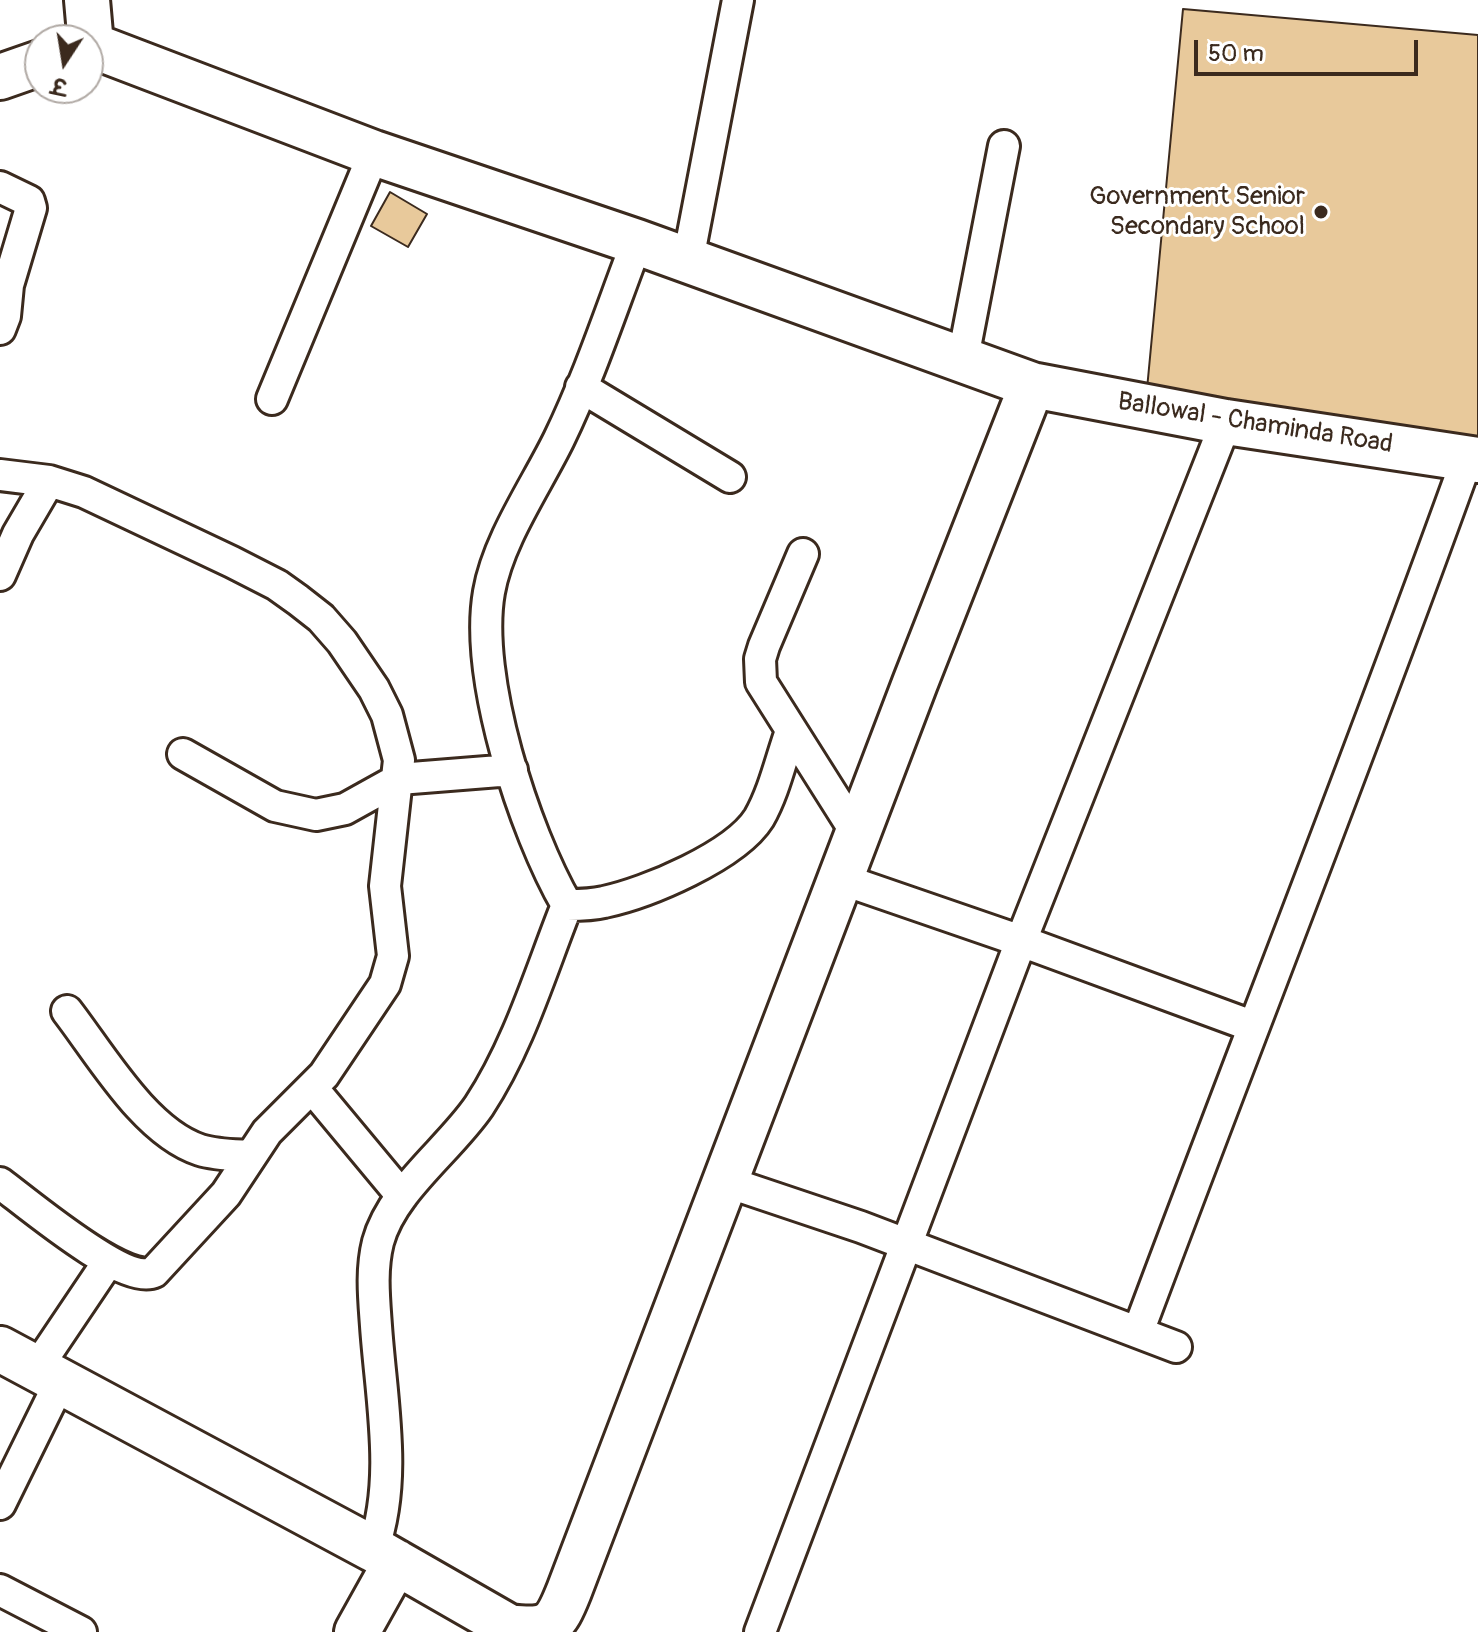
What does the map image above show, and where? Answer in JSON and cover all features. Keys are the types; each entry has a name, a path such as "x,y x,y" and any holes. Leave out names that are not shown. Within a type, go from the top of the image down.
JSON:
{"street":[{"path":"87,0 89,24"},
{"path":"688,260 738,0"},
{"name":"Ballowal - Chaminda Road","path":"104,51 374,153 637,242 1032,385 1226,422 1472,459"},
{"path":"0,77 24,69"},
{"path":"963,358 1004,146"},
{"path":"272,399 374,153"},
{"path":"0,187 29,201 31,208 8,285 5,316 0,329"},
{"path":"567,905 549,875 522,807 512,770 489,665 488,594 494,569 560,437 637,242"},
{"path":"32,1366 385,1556 509,1627 525,1632 541,1632 549,1628 559,1616 1032,385"},
{"path":"581,387 730,477"},
{"path":"760,1632 1021,941 1226,422"},
{"path":"1138,1332 1252,1026 1472,459"},
{"path":"0,475 49,481 84,492 277,585 321,618 342,642 374,689 395,740 399,760 385,886 393,944 392,964 385,984 313,1089 267,1132 226,1194 154,1272 137,1274 108,1262 0,1183"},
{"path":"0,575 18,534 49,481"},
{"path":"803,554 760,659 761,682 857,834"},
{"path":"567,905 605,902 631,894 694,868 730,849 758,818 768,799 791,731"},
{"path":"183,754 275,806 316,815 345,809 399,779 512,770"},
{"path":"841,879 1252,1026"},
{"path":"357,1632 385,1556 386,1458 373,1294 379,1240 386,1220 402,1196 478,1107 497,1074 514,1041 567,905"},
{"path":"67,1011 147,1113 172,1134 201,1150 250,1156"},
{"path":"313,1089 402,1196"},
{"path":"724,1181 905,1244 1176,1347"},
{"path":"0,1504 32,1366 108,1262"},
{"path":"0,1590 81,1632"}],"building":[{"name":"Government Senior Secondary School","path":"1183,9 1478,35 1478,438 1147,389"},
{"path":"390,192 427,214 408,247 371,226"}],"place":[{"name":"Government Senior Secondary School","path":"1321,212"}]}
